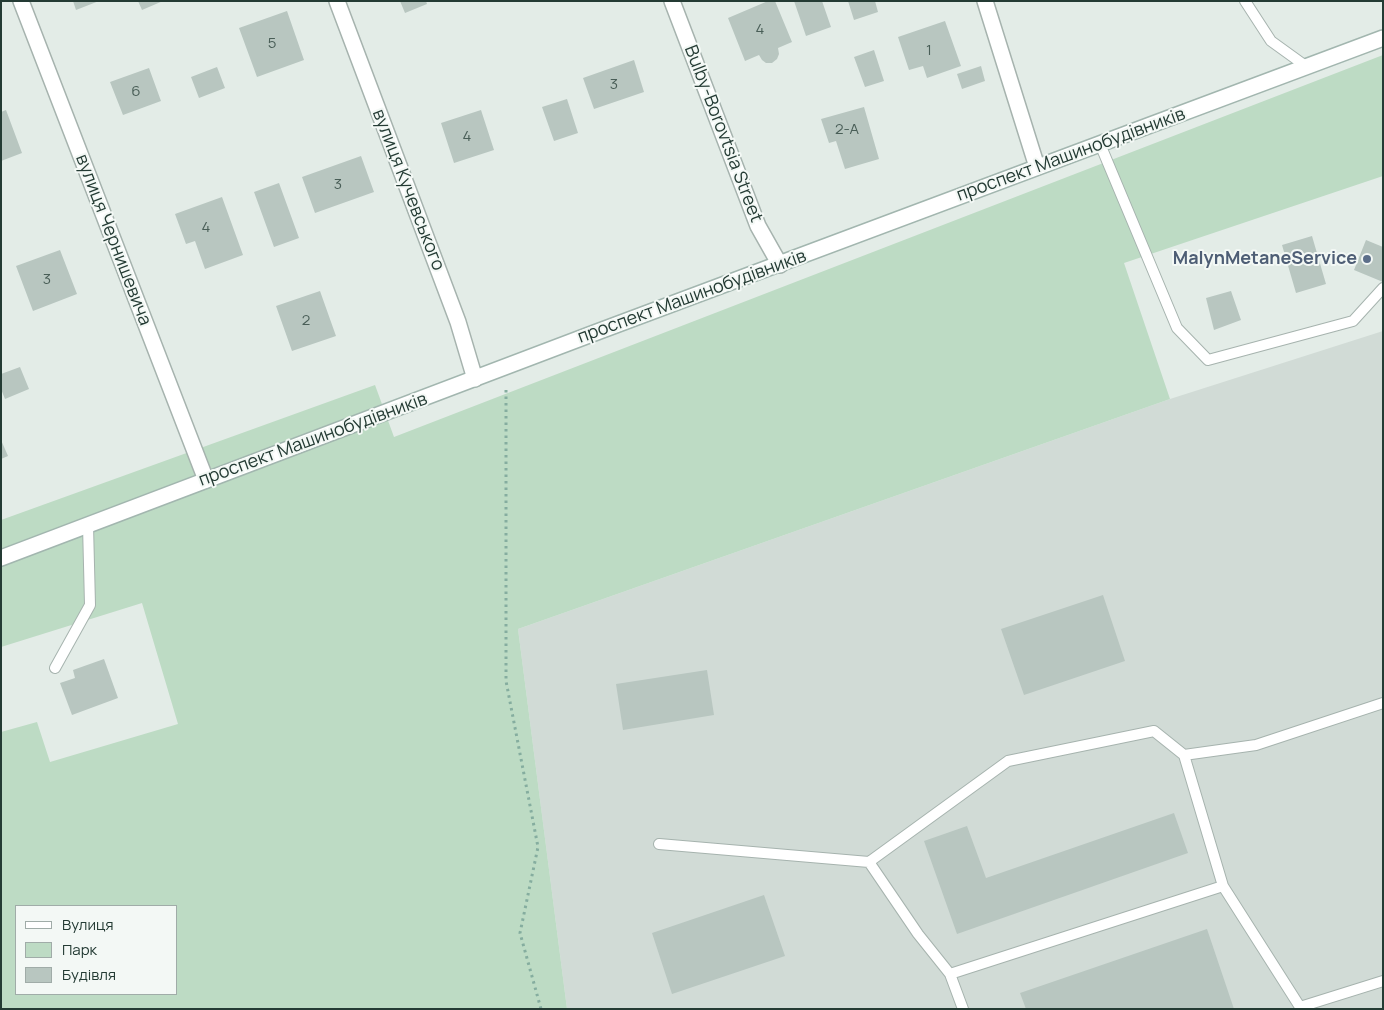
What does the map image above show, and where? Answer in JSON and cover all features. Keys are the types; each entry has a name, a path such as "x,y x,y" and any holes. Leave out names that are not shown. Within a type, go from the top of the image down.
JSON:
{"street":[{"name":"вулиця Чернишевича","path":"20,1 206,480"},
{"name":"вулиця Кучевського","path":"337,1 454,313 476,379"},
{"name":"Bulby-Borovtsia Street","path":"672,1 758,226 780,265"},
{"path":"985,1 1037,167"},
{"name":"проспект Машинобудівників","path":"1,558 597,332 1383,38"}],"lane":[{"path":"1245,1 1271,41 1307,67"},
{"path":"1100,144 1177,328 1208,360 1353,321 1383,288"},
{"path":"55,668 90,604 88,525"},
{"path":"1184,756 1256,744 1383,703"},
{"path":"659,844 869,862 1008,761 1154,731 1184,756 1223,886 1301,1008 1383,980"},
{"path":"869,862 918,934 950,974 963,1009"},
{"path":"950,974 1223,886"}],"path":[{"path":"506,368 506,681 538,847 520,933 541,1009"}],"shaded area":[{"path":"1383,331 1383,1009 567,1009 518,629 1170,399"}],"green space":[{"path":"1383,55 1383,176 1124,263 1170,399 518,629 567,1009 1,1009 1,732 37,722 50,762 178,724 142,603 1,647 1,520 375,385 394,437"}],"building":[{"path":"73,1 99,1 76,10"},
{"path":"138,1 163,1 142,10"},
{"path":"400,1 426,1 427,4 405,13"},
{"path":"768,1 775,1 792,42 778,48 779,54 777,59 772,63 766,63 759,55 745,61 728,18"},
{"path":"794,1 822,1 831,27 806,36"},
{"path":"848,1 875,1 878,12 854,20"},
{"path":"287,11 304,60 257,77 239,28"},
{"path":"945,21 961,66 927,78 923,66 909,70 898,37"},
{"path":"874,50 884,81 865,87 854,57"},
{"path":"634,60 644,92 594,109 583,78"},
{"path":"981,66 985,81 962,89 957,74"},
{"path":"217,67 225,88 199,98 191,77"},
{"path":"149,68 161,101 123,115 110,82"},
{"path":"567,99 578,133 554,141 542,107"},
{"path":"864,107 879,159 845,169 836,141 829,143 821,119"},
{"path":"6,110 22,153 1,161 1,112"},
{"path":"481,110 494,150 454,163 441,123"},
{"path":"361,156 374,192 315,213 302,177"},
{"path":"279,183 299,238 274,247 254,192"},
{"path":"222,197 243,255 205,269 195,241 186,244 175,214"},
{"path":"1312,236 1326,284 1296,293 1282,245"},
{"path":"1366,240 1383,247 1383,282 1354,270"},
{"path":"60,250 77,294 33,311 16,266"},
{"path":"320,291 336,336 292,351 276,306"},
{"path":"1231,291 1241,320 1214,330 1206,298"},
{"path":"20,367 29,389 5,399 1,389 1,374"},
{"path":"1,440 8,456 1,459"},
{"path":"1103,595 1125,661 1024,695 1001,629"},
{"path":"104,659 118,698 72,715 60,683 75,678 73,670"},
{"path":"707,670 714,715 623,730 616,684"},
{"path":"1174,813 1188,853 957,934 924,841 967,826 986,878"},
{"path":"764,895 785,956 672,994 652,933"},
{"path":"1207,929 1234,1009 1026,1009 1020,993"}],"place":[{"name":"MalynMetaneService","path":"1367,259"}]}
